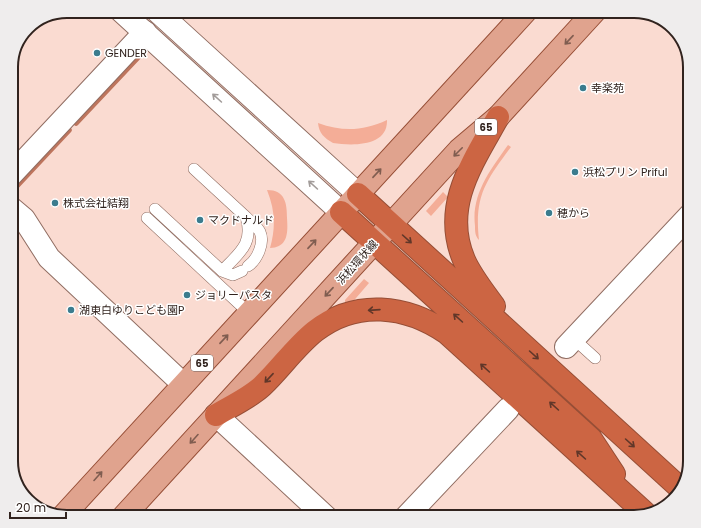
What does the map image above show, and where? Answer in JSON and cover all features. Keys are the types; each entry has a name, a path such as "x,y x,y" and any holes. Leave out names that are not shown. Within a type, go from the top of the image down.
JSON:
{"highway":[{"path":"498,117 462,185 457,203 456,222 458,241 466,265 472,276 518,340"},
{"path":"358,194 676,485"},
{"path":"342,212 591,439 638,507"},
{"path":"216,415 261,387 302,343 315,331 330,321 346,314 364,310 381,309 399,311 432,323 447,333 638,507"}],"main road":[{"name":"65","path":"68,510 520,18"},
{"name":"浜松環状線","path":"129,510 459,150 498,117 589,18"}],"street":[{"path":"129,18 342,212"},
{"path":"167,18 358,194"},
{"path":"18,168 145,32"},
{"path":"18,214 24,219 49,258 183,384"},
{"path":"570,343 683,222"},
{"path":"413,510 508,409"},
{"path":"216,415 318,510"}],"lane":[{"path":"155,210 222,271 233,275 245,269 255,261 262,238 258,229 194,168"},
{"path":"222,271 245,247 249,237 249,227 246,217"},
{"path":"147,218 249,313"},
{"path":"570,343 595,358"}],"shaded area":[{"path":"387,120 386,129 382,135 368,143 359,144 333,143 322,135 318,123 336,128 353,129 378,124"},
{"path":"508,145 511,147 489,180 480,200 478,212 479,240 476,233 475,214 479,193 495,163"},
{"path":"267,190 278,192 284,198 287,212 286,238 280,245 270,248 274,219 272,205"},
{"path":"443,192 448,197 431,216 426,211"},
{"path":"364,279 369,283 350,305 345,305 345,300"}],"waterway":[{"path":"76,123 141,54"},
{"path":"18,185 69,130"}],"place":[{"name":"GENDER","path":"97,53"},
{"name":"幸楽苑","path":"583,88"},
{"name":"浜松プリン Priful","path":"575,172"},
{"name":"株式会社結翔","path":"55,203"},
{"name":"穂から","path":"549,213"},
{"name":"マクドナルド","path":"200,220"},
{"name":"ジョリーパスタ","path":"187,295"},
{"name":"湖東白ゆりこども園P","path":"71,310"}]}
